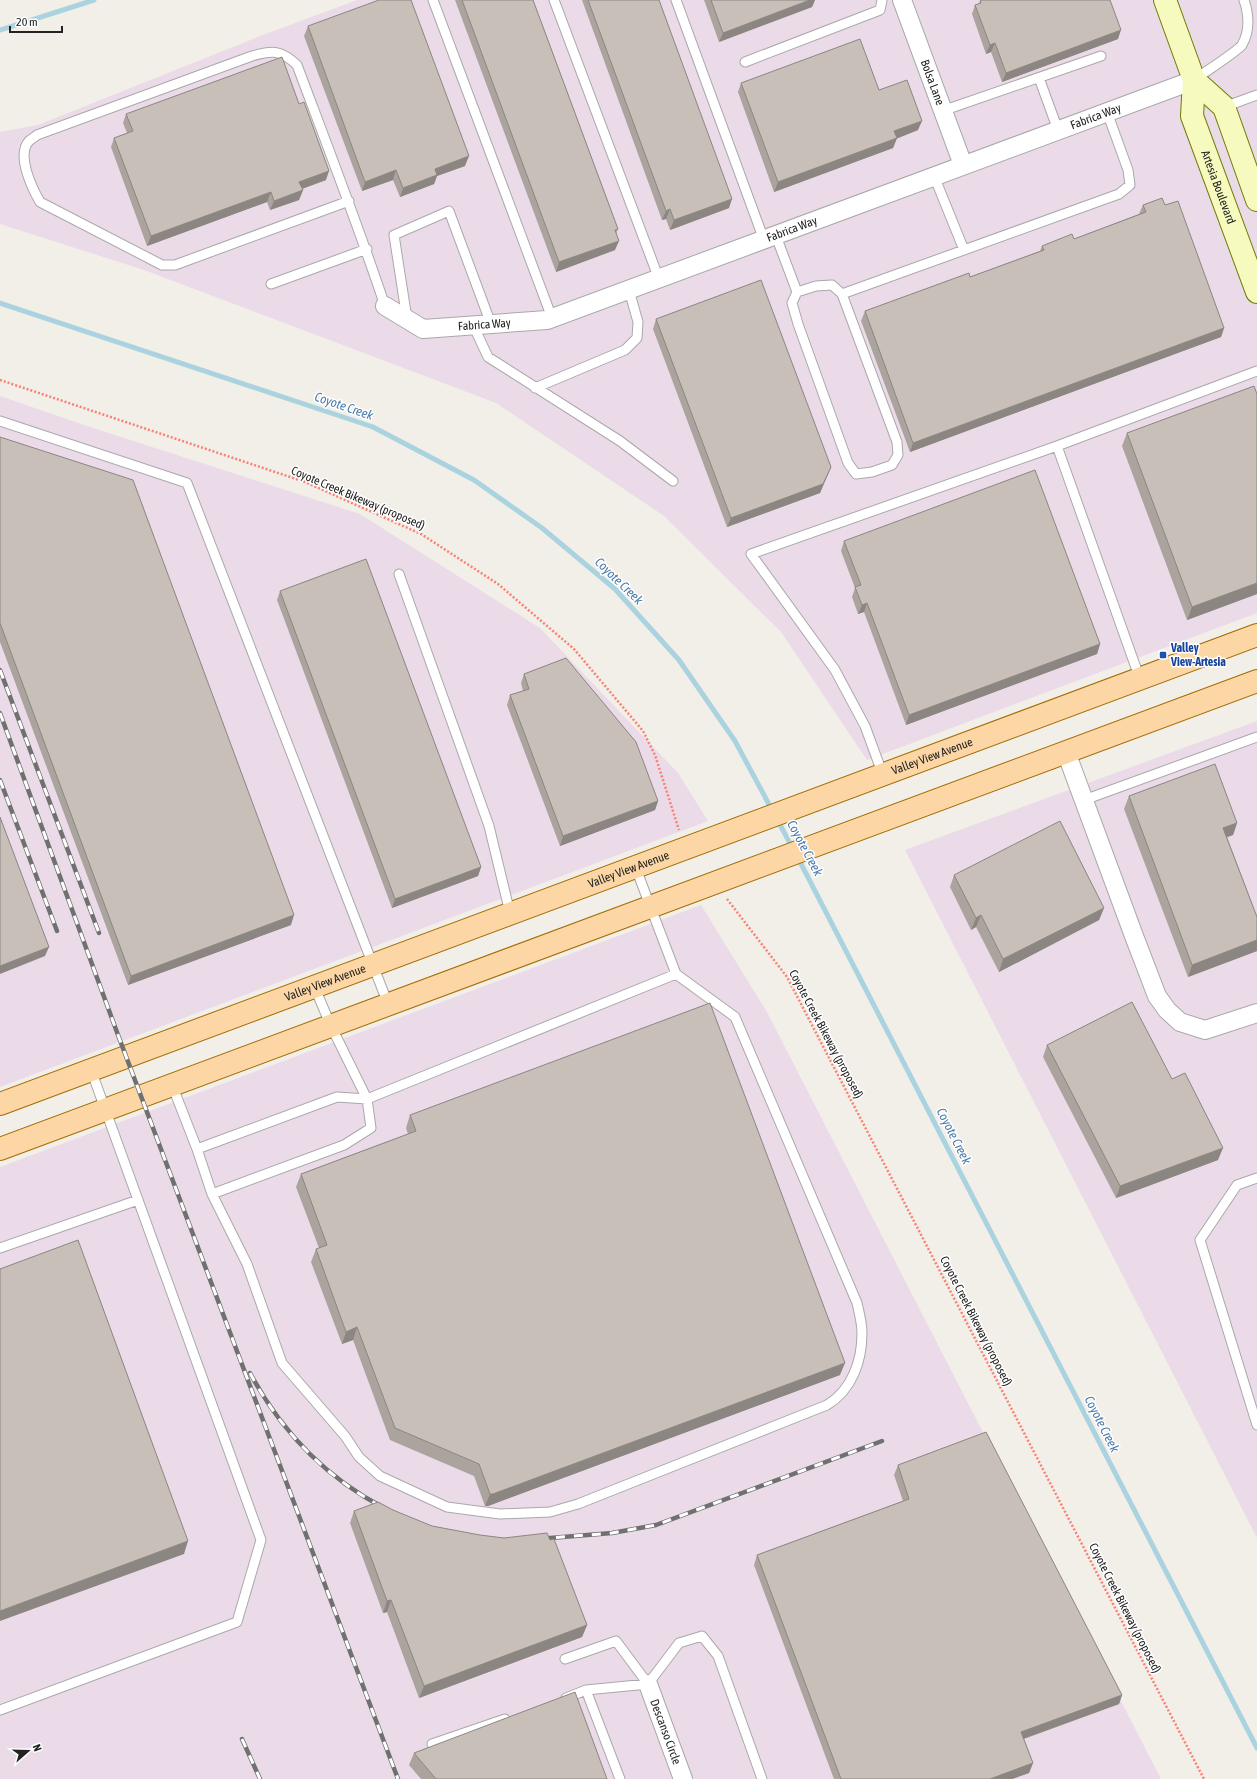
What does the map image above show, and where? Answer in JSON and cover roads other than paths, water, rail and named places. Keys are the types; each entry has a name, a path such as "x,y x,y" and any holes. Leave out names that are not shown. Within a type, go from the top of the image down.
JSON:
{"main road":[{"name":"Artesia Boulevard","path":"1165,0 1194,80 1192,116 1257,292"},
{"name":"Artesia Boulevard","path":"1194,80 1224,107 1257,200"},
{"name":"Valley View Avenue","path":"0,1104 635,866 714,839 884,776 1257,635"},
{"path":"0,1149 858,828 1257,681"}],"street":[{"name":"Bolsa Lane","path":"902,0 963,165"},
{"name":"Fabrica Way","path":"385,306 423,329 547,320 1194,80"},
{"path":"1066,752 1157,996 1167,1010 1180,1022 1205,1030 1257,1013"},
{"name":"Descanso Circle","path":"648,1684 683,1779"}],"lane":[{"path":"433,0 552,318"},
{"path":"554,0 659,279"},
{"path":"676,0 770,238 797,292"},
{"path":"745,62 880,10 882,0"},
{"path":"1194,80 1241,46 1247,32 1248,13 1244,0"},
{"path":"349,202 175,265 162,265 40,202 24,164 25,149 29,141 37,135 252,56 269,51 276,52 289,58 297,65 367,249 385,306"},
{"path":"942,111 1101,56"},
{"path":"1038,78 1058,130"},
{"path":"1224,107 1257,95"},
{"path":"842,294 1119,194 1130,186 1128,170 1107,112"},
{"path":"934,176 964,250"},
{"path":"407,319 394,235 449,211 491,324"},
{"path":"271,284 367,249"},
{"path":"832,285 842,294 897,442 898,454 892,465 872,472 856,474 848,463 798,324 792,302 797,292 816,286 832,285"},
{"path":"535,388 625,350 637,338 638,322 629,290"},
{"path":"473,325 488,357 620,441 673,481"},
{"path":"884,776 865,726 835,670 751,554 1057,446 1257,371"},
{"path":"0,421 187,483 388,1004"},
{"path":"1057,446 1140,679"},
{"path":"399,574 489,826 510,913"},
{"path":"1084,800 1257,737"},
{"path":"172,1085 197,1149 212,1194 247,1264 282,1362 345,1436 359,1457 380,1476 447,1507 500,1514 550,1512 578,1504 827,1405 837,1399 846,1390 856,1369 860,1355 862,1332 857,1302 735,1017 676,974 635,866"},
{"path":"197,1149 338,1097 367,1098 676,974"},
{"path":"212,1194 344,1145 371,1128 367,1098 331,1026 314,986"},
{"path":"0,1710 237,1622 262,1540 138,1200 107,1109 91,1070"},
{"path":"1257,1178 1237,1185 1200,1240 1257,1425"},
{"path":"0,1248 138,1200"},
{"path":"558,1700 586,1690 648,1684 679,1643 702,1636 718,1656 762,1779"},
{"path":"566,1659 616,1641 648,1684"},
{"path":"586,1690 620,1779"},
{"path":"432,1744 514,1716"}],"waterway":[{"path":"0,30 94,0"},
{"name":"Coyote Creek","path":"0,303 373,427 474,480 542,528 615,589 679,660 735,741 772,810"},
{"name":"Coyote Creek","path":"777,819 793,849"},
{"name":"Coyote Creek","path":"798,858 1257,1748"}],"railway":[{"path":"0,670 99,933"},
{"path":"0,713 118,1035 398,1779"},
{"path":"0,780 57,931"},
{"path":"250,1373 276,1414 306,1451 343,1482 384,1508"},
{"path":"538,1539 612,1533 656,1525 882,1441"},
{"path":"242,1739 260,1779"}],"place":[{"name":"Valley View-Artesia","path":"1163,655"}]}
